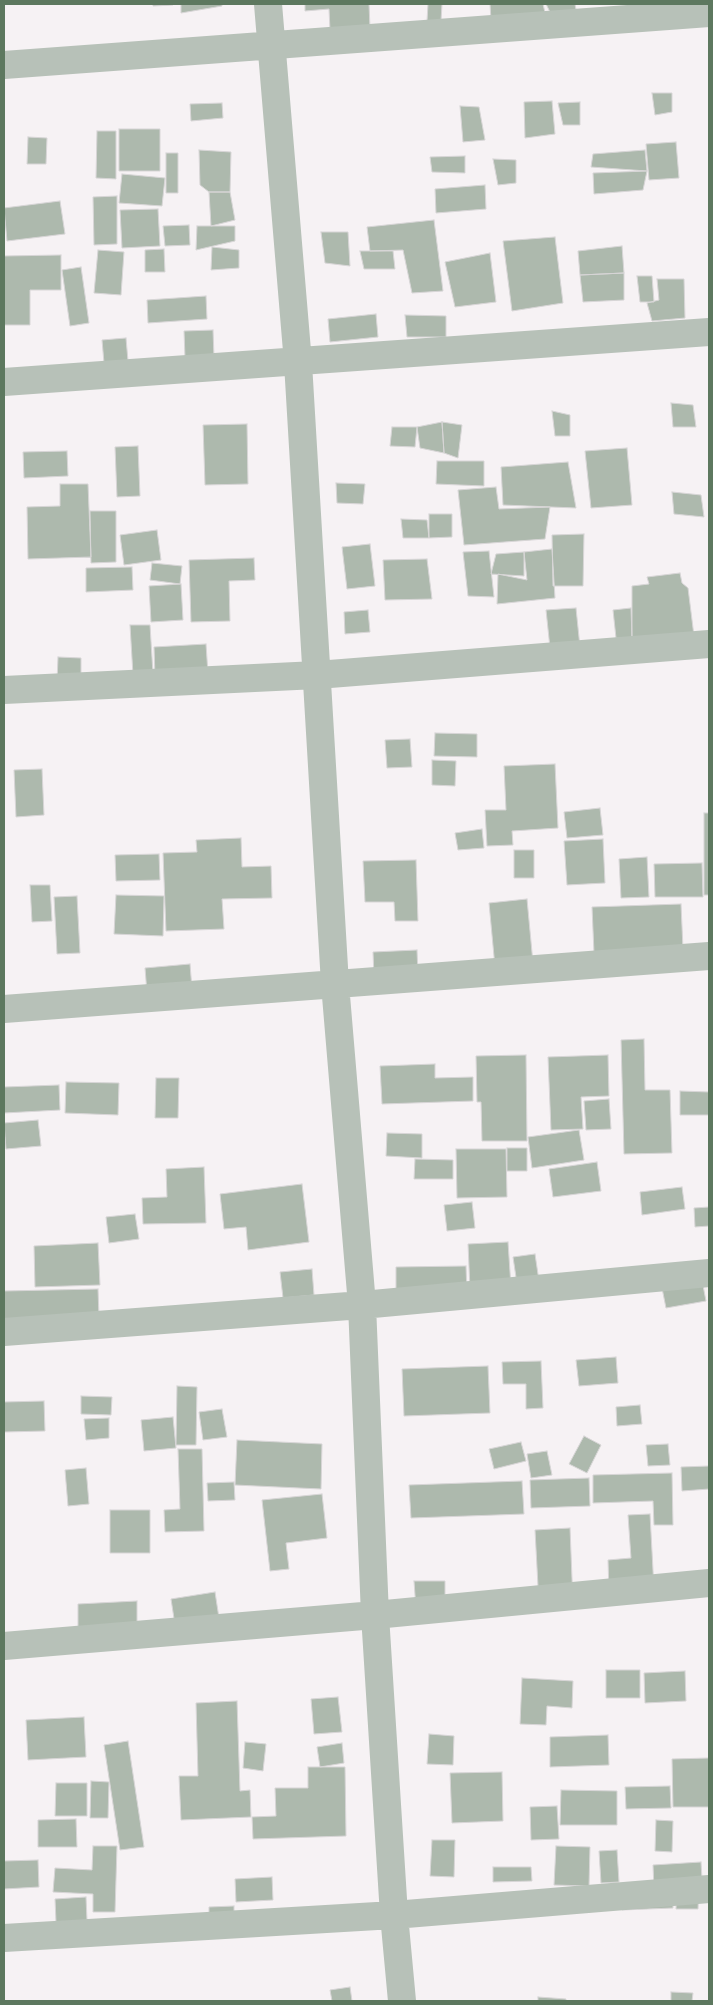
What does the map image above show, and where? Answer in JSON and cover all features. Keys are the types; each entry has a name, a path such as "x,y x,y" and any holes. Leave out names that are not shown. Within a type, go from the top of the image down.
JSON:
{"street":[{"path":"268,4 298,362 336,984 362,1305 375,1615 394,1915 402,2001"},
{"path":"4,65 272,47 709,13"},
{"path":"4,382 709,332"},
{"path":"4,690 317,675 709,644"},
{"path":"4,1008 709,956"},
{"path":"4,1332 362,1305 709,1273"},
{"path":"4,1646 375,1615 709,1583"},
{"path":"4,1938 394,1915 709,1889"}],"building":[{"path":"153,4 173,4 173,5 153,6"},
{"path":"181,4 222,4 222,6 181,13"},
{"path":"305,4 369,4 370,28 330,30 329,9 305,11"},
{"path":"428,4 442,4 441,21 427,21"},
{"path":"490,4 543,4 546,17 491,20"},
{"path":"546,4 575,4 576,10 550,12"},
{"path":"652,93 672,93 672,112 655,115"},
{"path":"552,101 555,134 525,138 524,102"},
{"path":"580,102 580,125 563,125 558,103"},
{"path":"222,103 223,118 191,121 190,104"},
{"path":"460,106 479,107 485,140 463,142"},
{"path":"119,129 160,129 160,171 119,171"},
{"path":"97,131 116,131 116,179 96,178"},
{"path":"28,137 47,138 46,164 27,164"},
{"path":"676,142 679,178 649,180 646,144"},
{"path":"199,150 231,152 230,192 209,192 200,185"},
{"path":"645,150 647,171 591,167 593,154"},
{"path":"166,153 178,153 178,193 166,193"},
{"path":"465,156 465,173 432,172 430,157"},
{"path":"493,159 516,160 516,183 498,185"},
{"path":"647,171 643,190 594,194 593,173"},
{"path":"122,174 165,178 162,206 119,203"},
{"path":"485,185 486,209 436,213 435,189"},
{"path":"209,192 230,192 235,220 211,226"},
{"path":"117,196 117,244 94,245 93,197"},
{"path":"60,201 65,234 7,241 4,208"},
{"path":"158,209 160,246 122,248 120,210"},
{"path":"434,220 443,291 412,293 403,250 370,251 367,227"},
{"path":"189,225 190,245 165,246 163,226"},
{"path":"197,226 235,226 235,241 196,250"},
{"path":"321,232 348,232 350,266 325,263"},
{"path":"555,237 563,303 512,311 503,241"},
{"path":"622,246 624,273 580,275 578,251"},
{"path":"212,247 239,250 239,268 211,270"},
{"path":"164,249 165,272 145,272 145,250"},
{"path":"98,250 124,252 121,295 94,293"},
{"path":"360,251 393,251 395,269 364,269"},
{"path":"490,253 496,302 455,307 445,262"},
{"path":"61,255 61,290 30,290 30,325 4,325 4,256"},
{"path":"81,267 89,323 70,326 62,270"},
{"path":"624,273 624,300 583,302 580,275"},
{"path":"637,276 652,276 654,302 640,302"},
{"path":"657,279 684,279 685,318 652,321 647,303 659,300"},
{"path":"206,296 207,319 148,323 147,300"},
{"path":"376,314 378,337 330,342 328,319"},
{"path":"405,315 446,316 446,337 407,337"},
{"path":"213,330 214,357 185,358 184,331"},
{"path":"126,338 128,361 104,363 102,340"},
{"path":"671,403 693,405 696,427 673,427"},
{"path":"552,411 570,415 570,436 555,436"},
{"path":"442,422 462,425 458,458 444,453"},
{"path":"442,422 444,453 420,448 417,427"},
{"path":"247,424 248,484 205,485 203,425"},
{"path":"392,427 417,427 415,447 390,446"},
{"path":"138,446 140,496 117,497 115,447"},
{"path":"627,448 632,505 591,508 585,451"},
{"path":"67,451 68,476 24,478 23,452"},
{"path":"437,461 484,461 484,486 436,484"},
{"path":"568,462 576,508 503,505 501,467"},
{"path":"336,483 365,484 363,504 337,503"},
{"path":"60,484 88,484 91,557 28,559 27,507 60,506"},
{"path":"496,487 499,509 550,507 545,539 464,545 458,490"},
{"path":"672,492 701,495 704,517 674,514"},
{"path":"90,511 116,511 116,562 91,563"},
{"path":"429,514 452,514 452,537 429,538"},
{"path":"401,519 427,520 429,538 403,538"},
{"path":"157,530 161,560 124,565 120,535"},
{"path":"584,534 583,586 553,586 552,535"},
{"path":"370,544 375,586 347,589 342,547"},
{"path":"552,549 555,598 497,604 498,574 527,580 524,552"},
{"path":"489,551 494,597 468,596 463,552"},
{"path":"524,552 524,576 491,574 496,554"},
{"path":"254,558 255,580 229,581 230,621 191,622 189,560"},
{"path":"427,559 432,599 385,600 383,560"},
{"path":"152,563 182,566 180,584 150,580"},
{"path":"132,567 133,590 86,592 86,568"},
{"path":"680,573 682,583 688,588 694,636 632,639 632,586 649,584 647,577"},
{"path":"181,584 183,620 151,622 149,586"},
{"path":"576,608 580,647 550,648 546,610"},
{"path":"631,608 632,639 616,638 613,610"},
{"path":"368,610 370,632 345,634 344,612"},
{"path":"130,625 150,625 153,674 133,675"},
{"path":"206,644 208,674 155,677 154,647"},
{"path":"58,657 81,658 81,683 57,682"},
{"path":"435,733 477,734 477,757 434,756"},
{"path":"410,739 412,767 387,768 385,740"},
{"path":"432,760 456,761 455,786 432,785"},
{"path":"555,764 558,828 512,831 513,845 487,846 485,810 506,810 504,766"},
{"path":"42,769 44,815 16,817 14,770"},
{"path":"600,808 603,835 567,838 564,812"},
{"path":"704,813 709,813 709,895 704,895"},
{"path":"482,829 484,848 458,850 455,833"},
{"path":"241,838 242,867 271,866 272,898 222,899 224,929 166,931 163,853 197,852 196,840"},
{"path":"603,839 605,883 567,885 564,841"},
{"path":"514,850 534,850 534,878 514,878"},
{"path":"159,854 160,880 116,881 115,855"},
{"path":"647,857 649,897 621,898 619,859"},
{"path":"416,860 418,921 395,921 394,902 365,902 363,861"},
{"path":"702,863 703,897 655,897 654,864"},
{"path":"30,885 50,885 52,921 32,922"},
{"path":"116,895 164,896 163,936 114,934"},
{"path":"77,896 80,953 57,954 54,897"},
{"path":"527,899 533,963 495,967 489,903"},
{"path":"681,904 683,949 594,953 592,907"},
{"path":"417,950 418,975 374,977 373,952"},
{"path":"190,964 192,989 147,993 145,968"},
{"path":"644,1039 645,1090 670,1090 672,1153 624,1154 621,1040"},
{"path":"526,1055 527,1141 482,1141 481,1102 477,1102 476,1056"},
{"path":"608,1055 609,1096 581,1097 583,1129 551,1130 548,1057"},
{"path":"435,1064 435,1078 473,1077 473,1101 382,1104 380,1066"},
{"path":"156,1078 179,1078 178,1118 155,1118"},
{"path":"66,1082 119,1083 118,1115 65,1113"},
{"path":"59,1085 60,1110 4,1113 4,1087"},
{"path":"680,1091 709,1092 709,1115 680,1115"},
{"path":"609,1099 611,1129 586,1130 584,1101"},
{"path":"38,1120 41,1146 6,1149 4,1123"},
{"path":"579,1130 584,1160 532,1168 528,1137"},
{"path":"387,1133 422,1134 422,1158 386,1156"},
{"path":"507,1148 527,1148 527,1171 507,1171"},
{"path":"456,1149 506,1149 507,1197 457,1198"},
{"path":"415,1159 453,1160 453,1179 414,1179"},
{"path":"597,1162 601,1191 553,1197 549,1169"},
{"path":"204,1167 206,1223 143,1224 142,1198 167,1197 166,1169"},
{"path":"302,1184 309,1242 248,1250 246,1227 224,1229 220,1194"},
{"path":"682,1187 685,1209 642,1215 640,1192"},
{"path":"472,1202 475,1228 447,1231 444,1205"},
{"path":"709,1207 709,1226 695,1227 694,1208"},
{"path":"135,1214 139,1239 109,1243 106,1217"},
{"path":"508,1242 511,1287 470,1289 468,1244"},
{"path":"98,1243 100,1285 35,1287 34,1246"},
{"path":"535,1254 539,1281 517,1284 513,1257"},
{"path":"466,1266 467,1294 396,1296 396,1267"},
{"path":"312,1269 314,1295 283,1298 280,1272"},
{"path":"701,1275 706,1301 666,1308 661,1283"},
{"path":"98,1289 99,1317 4,1321 4,1291"},
{"path":"616,1357 618,1383 579,1386 576,1360"},
{"path":"541,1361 543,1408 526,1409 526,1384 503,1384 502,1362"},
{"path":"488,1366 490,1413 404,1416 402,1369"},
{"path":"177,1386 197,1387 196,1445 176,1445"},
{"path":"81,1396 112,1397 111,1415 81,1414"},
{"path":"44,1401 45,1431 4,1432 4,1402"},
{"path":"640,1405 642,1424 617,1426 616,1407"},
{"path":"222,1409 227,1437 203,1440 199,1412"},
{"path":"173,1417 176,1448 144,1451 141,1420"},
{"path":"109,1418 109,1438 86,1440 84,1419"},
{"path":"584,1436 601,1445 587,1473 569,1464"},
{"path":"237,1440 322,1444 321,1489 235,1485"},
{"path":"521,1442 526,1461 494,1469 489,1449"},
{"path":"668,1444 670,1465 648,1466 646,1445"},
{"path":"178,1449 202,1449 204,1531 165,1532 164,1510 180,1509"},
{"path":"547,1451 552,1475 531,1478 527,1454"},
{"path":"709,1466 709,1489 682,1491 681,1467"},
{"path":"86,1468 89,1504 68,1506 65,1470"},
{"path":"672,1473 673,1525 654,1525 653,1501 593,1503 593,1475"},
{"path":"589,1478 590,1506 531,1508 530,1480"},
{"path":"522,1481 524,1514 411,1518 409,1485"},
{"path":"234,1482 235,1500 208,1501 207,1483"},
{"path":"322,1494 327,1538 286,1543 289,1569 270,1571 262,1500"},
{"path":"110,1510 150,1510 150,1553 110,1553"},
{"path":"650,1514 654,1589 609,1592 608,1560 631,1558 628,1515"},
{"path":"570,1528 573,1604 539,1605 535,1530"},
{"path":"414,1581 445,1581 445,1609 416,1609"},
{"path":"215,1592 219,1618 175,1625 171,1599"},
{"path":"137,1601 137,1631 78,1633 78,1604"},
{"path":"606,1670 640,1670 640,1698 606,1698"},
{"path":"685,1671 686,1701 645,1703 644,1673"},
{"path":"522,1678 573,1681 572,1708 547,1706 546,1725 520,1724"},
{"path":"338,1697 342,1732 314,1734 311,1699"},
{"path":"237,1701 240,1791 250,1790 251,1817 181,1820 179,1776 198,1776 196,1703"},
{"path":"84,1717 86,1757 28,1760 26,1720"},
{"path":"429,1734 454,1736 453,1765 427,1764"},
{"path":"608,1735 609,1765 550,1767 550,1737"},
{"path":"128,1741 144,1847 120,1850 104,1745"},
{"path":"245,1742 266,1744 263,1771 243,1768"},
{"path":"342,1743 344,1763 320,1767 317,1747"},
{"path":"709,1758 709,1807 673,1807 672,1759"},
{"path":"308,1767 345,1767 346,1836 253,1839 252,1817 276,1816 275,1788 308,1788"},
{"path":"502,1772 503,1821 452,1823 450,1773"},
{"path":"91,1781 109,1782 108,1818 90,1818"},
{"path":"56,1783 87,1783 87,1816 55,1816"},
{"path":"670,1786 671,1808 626,1809 625,1787"},
{"path":"561,1790 617,1791 617,1825 560,1825"},
{"path":"557,1806 559,1839 531,1840 530,1807"},
{"path":"76,1819 77,1847 38,1847 38,1820"},
{"path":"656,1820 673,1821 672,1852 655,1851"},
{"path":"432,1840 455,1840 454,1877 430,1876"},
{"path":"93,1846 117,1846 115,1912 93,1912 93,1894 53,1892 55,1868 92,1870"},
{"path":"556,1846 590,1847 589,1886 554,1885"},
{"path":"617,1850 619,1882 601,1883 599,1851"},
{"path":"38,1860 39,1887 4,1889 4,1861"},
{"path":"701,1862 702,1879 672,1880 673,1908 622,1910 621,1891 654,1889 653,1865"},
{"path":"493,1867 531,1867 532,1881 493,1882"},
{"path":"272,1877 273,1900 236,1902 235,1879"},
{"path":"677,1884 699,1884 698,1909 676,1909"},
{"path":"86,1897 88,1943 57,1945 55,1899"},
{"path":"234,1906 234,1931 209,1932 209,1907"},
{"path":"350,1987 352,2001 332,2001 330,1990"},
{"path":"671,1992 693,1993 692,2001 671,2001"},
{"path":"538,1997 566,1999 566,2001 538,2001"}]}
